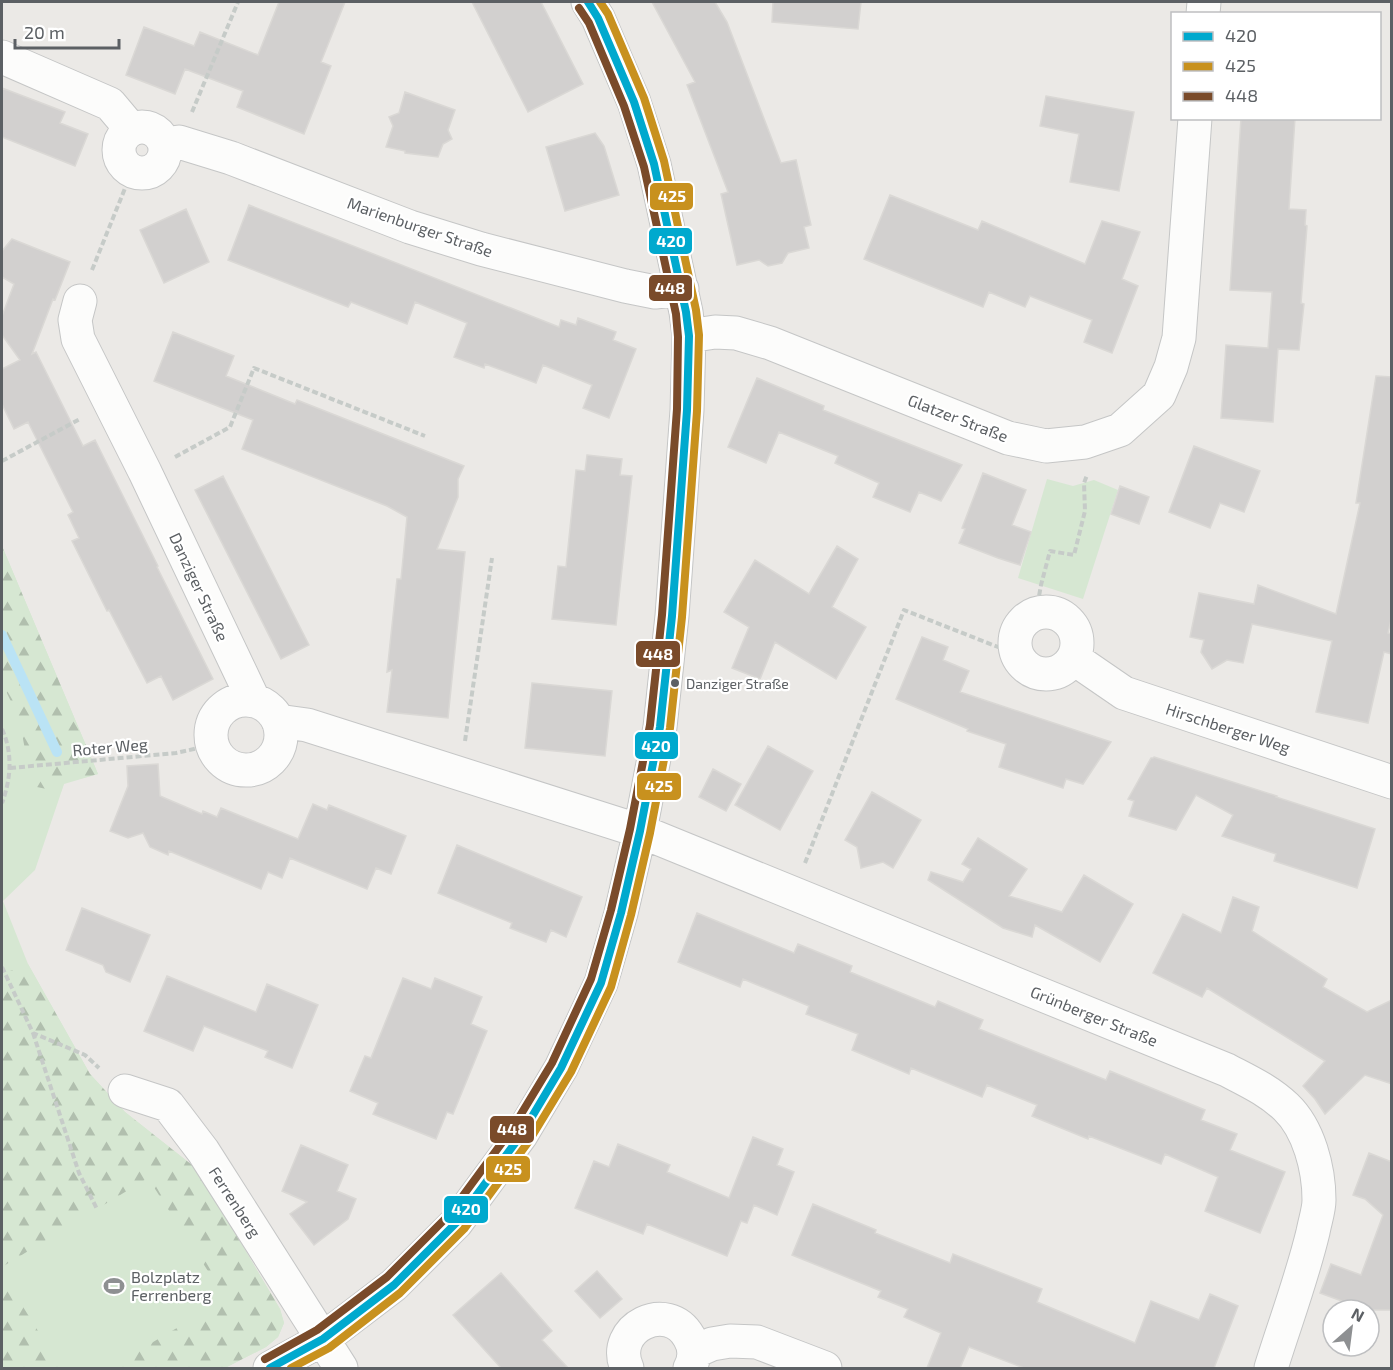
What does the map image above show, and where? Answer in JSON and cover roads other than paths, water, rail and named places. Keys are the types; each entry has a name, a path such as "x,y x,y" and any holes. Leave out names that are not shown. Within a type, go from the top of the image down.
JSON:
{"street":[{"path":"270,1368 323,1339 394,1285 456,1223 521,1135 561,1068 601,982 621,913 660,727 672,616 687,410 689,336 682,289 654,164 634,102 598,18 588,2"},
{"path":"2,57 110,104 131,129 121,139 118,154 121,161 132,171 147,173 154,170 160,165 165,152 172,143"},
{"name":"Glatzer Straße","path":"689,336 725,332 770,343 1008,438 1046,446 1085,442 1120,430 1159,394 1171,368 1179,338 1195,120"},
{"name":"Marienburger Straße","path":"131,129 152,128 172,143 231,158 410,226 481,249 655,292 682,289"},
{"name":"Danziger Straße","path":"80,301 75,320 78,339 266,711 280,731 280,742 276,753 268,762 247,771 225,764 212,745 211,732 220,711 230,703 242,700 266,711"},
{"path":"1036,613 1057,614 1073,627 1077,637 1077,648 1073,658 1058,672 1038,673 1021,662 1014,643 1016,633 1027,618 1036,613"},
{"name":"Hirschberger Weg","path":"1073,658 1124,693 1392,782"},
{"path":"266,711 640,831"},
{"name":"Grünberger Straße","path":"640,831 1227,1070 1262,1087 1287,1108 1300,1126 1314,1157 1319,1203 1309,1250 1271,1368"},
{"name":"Ferrenberg","path":"125,1090 168,1105 203,1151 341,1368"},
{"path":"627,1368 624,1351 627,1340 633,1330 653,1319 665,1319 685,1330 692,1341 692,1360"},
{"path":"692,1360 712,1344 730,1341 758,1342 825,1368"}],"waterway":[{"path":"2,635 57,752"}],"place":[{"name":"Danziger Straße","path":"675,683"},
{"name":"Bolzplatz Ferrenberg","path":"114,1286"}]}
